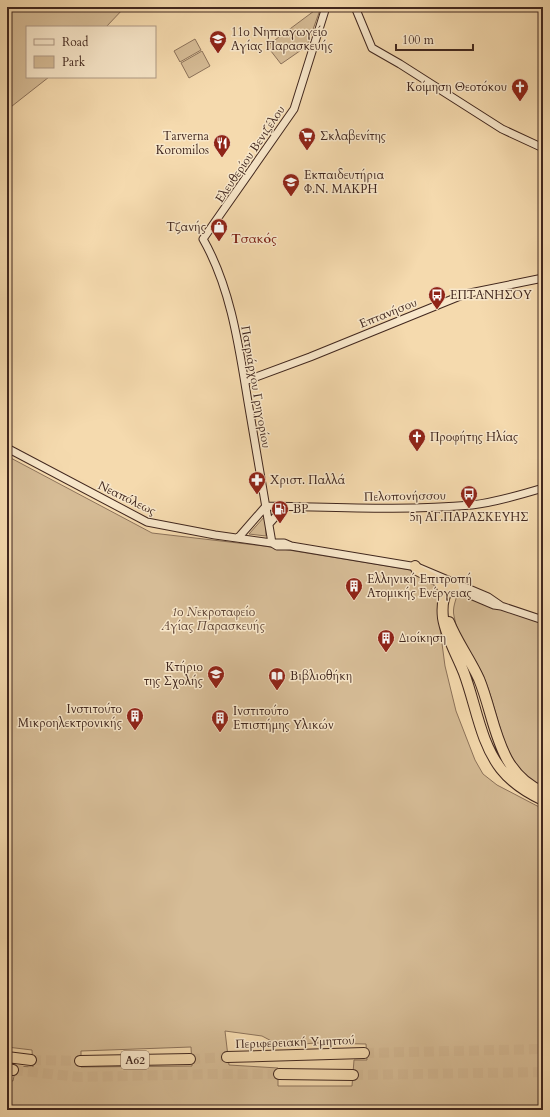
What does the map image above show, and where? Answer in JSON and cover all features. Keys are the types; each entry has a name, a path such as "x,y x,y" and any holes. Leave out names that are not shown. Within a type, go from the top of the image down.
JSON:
{"highway":[{"path":"415,566 417,570 440,582 445,595"},
{"path":"452,584 445,595 443,609 445,626 463,671 489,748 502,770 512,781 524,790 543,800"},
{"path":"452,584 448,607 448,619 479,680 503,753 511,768 527,784 543,792"},
{"name":"Περιφερειακή Υμηττού","path":"227,1057 364,1053"},
{"path":"7,1057 30,1060"},
{"name":"Α62","path":"80,1061 190,1059"},
{"path":"279,1074 353,1075"}],"street":[{"name":"Ελευθερίου Βενιζέλου","path":"203,239 294,109 326,7"},
{"path":"355,7 372,48 400,64 502,129 543,148"},
{"name":"Πατριάρχου Γρηγορίου","path":"203,239 223,284 229,303 245,381 272,543"},
{"name":"Επτανήσου","path":"245,381 310,357 465,294 543,278"},
{"name":"Νεαπόλεως","path":"7,448 141,520 180,529 284,544 415,566 494,605 543,620"},
{"name":"Πελοπονήσσου","path":"266,506 407,508 473,505 543,488"},
{"path":"238,538 266,506"},
{"path":"269,524 284,507"}],"green space":[{"path":"7,7 125,7 107,26 26,26 26,78 48,78 7,110"},
{"path":"318,8 320,10 307,46 281,64 267,46"},
{"path":"195,39 201,50 180,62 174,51"},
{"path":"202,51 210,66 189,78 181,63"},
{"name":"1ο Νεκροταφείο Αγίας Παρασκευής","path":"7,456 152,533 264,546 405,569 415,571 441,587 439,621 445,666 456,711 475,760 483,774 497,785 543,809 543,1110 7,1110 7,1080 13,1081 16,1066 33,1067 32,1050 7,1047","holes":["225,1031 262,1036 281,1046 315,1043 366,1044 367,1060 354,1060 352,1086 278,1086 278,1068 229,1065","191,1047 192,1066 81,1067 81,1051"]},
{"path":"265,516 266,536 249,534"},
{"path":"458,592 543,623 543,788 529,779 518,767 503,737 482,673 458,631 454,616 454,604"}],"tunnel":[{"path":"364,1053 543,1049"},
{"path":"190,1059 227,1057"},
{"path":"31,1060 80,1061"},
{"path":"13,1070 79,1077 279,1074"},
{"path":"353,1075 543,1072"}],"place":[{"name":"11ο Νηπιαγωγείο Αγίας Παρασκευής","path":"218,54"},
{"name":"Κοίμηση Θεοτόκου","path":"520,102"},
{"name":"Σκλαβενίτης","path":"307,151"},
{"name":"Tarverna Koromilos","path":"222,158"},
{"name":"Εκπαιδευτήρια Φ.Ν. ΜΑΚΡΗ","path":"291,197"},
{"name":"Τζανής","path":"219,242"},
{"name":"ΕΠΤΑΝΗΣΟΥ","path":"437,310"},
{"name":"Προφήτης Ηλίας","path":"417,452"},
{"name":"Χριστ. Παλλά","path":"257,495"},
{"name":"5η ΑΓ.ΠΑΡΑΣΚΕΥΗΣ","path":"469,509"},
{"name":"BP","path":"280,524"},
{"name":"Ελληνική Επιτροπή Ατομικής Ενέργειας","path":"354,601"},
{"name":"Διοίκηση","path":"386,653"},
{"name":"Κτήριο της Σχολής","path":"216,689"},
{"name":"Βιβλιοθήκη","path":"277,691"},
{"name":"Ινστιτούτο Μικροηλεκτρονικής","path":"135,731"},
{"name":"Ινστιτούτο Επιστήμης Υλικών","path":"220,733"}],"district":[{"name":"Τσακός","path":"254,239"}]}
